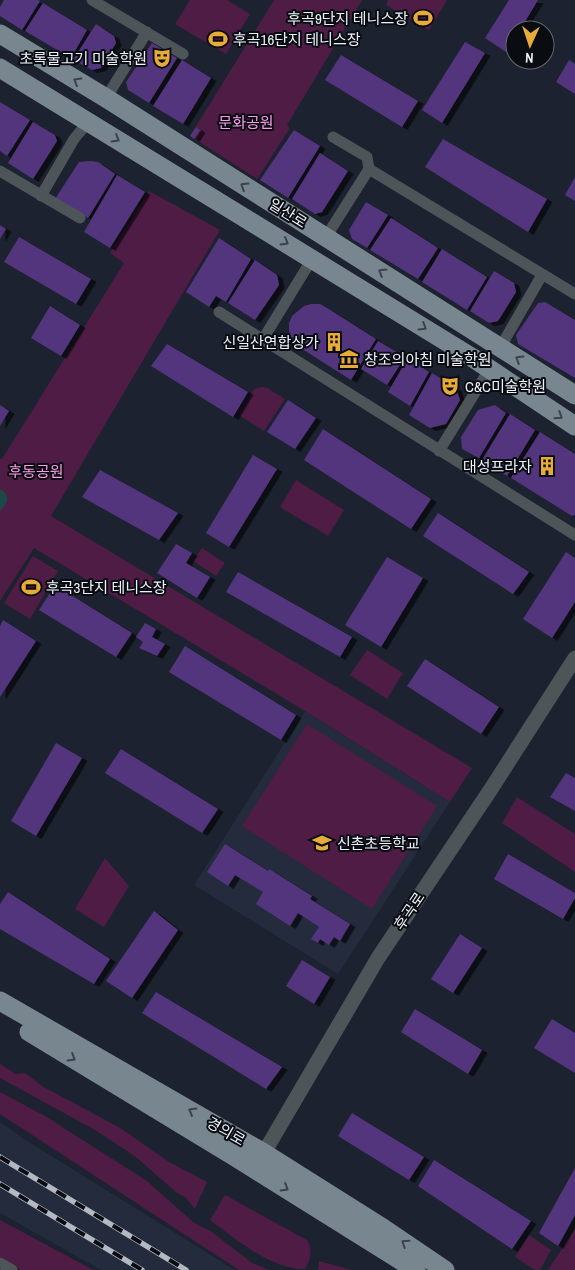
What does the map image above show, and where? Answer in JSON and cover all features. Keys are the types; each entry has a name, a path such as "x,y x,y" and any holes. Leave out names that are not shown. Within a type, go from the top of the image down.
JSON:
{"main road":[{"name":"일산로","path":"0,34 106,98 575,395"},
{"name":"일산로","path":"0,68 473,358 575,426"},
{"name":"경의로","path":"0,1001 264,1153 383,1228 445,1270"},
{"name":"경의로","path":"0,1015 416,1270"}],"street":[{"path":"92,0 183,54"},
{"path":"106,98 147,32"},
{"path":"41,196 74,140 88,122"},
{"path":"326,237 369,168 367,157 333,137"},
{"path":"369,168 575,294"},
{"path":"0,171 80,218"},
{"path":"263,339 312,258"},
{"path":"500,348 542,275"},
{"path":"219,312 575,535"},
{"path":"439,451 489,370"},
{"name":"후곡로","path":"254,1170 378,958 491,789 575,658"},
{"path":"0,1263 12,1270"}],"shaded area":[{"path":"0,489 7,496 7,502 0,510"},
{"name":"신촌초등학교","path":"305,711 450,802 338,974 194,885"},
{"path":"0,1122 235,1270 101,1270 0,1213"}],"green space":[{"name":"후곡16단지 테니스장","path":"190,0 227,0 250,14 226,54 175,24"},
{"name":"문화공원","path":"274,0 362,0 287,125 290,128 257,179 190,136"},
{"name":"후곡9단지 테니스장","path":"388,0 447,0 429,30 386,5"},
{"name":"후동공원","path":"149,191 220,230 51,516 472,768 450,802 305,711 34,548 0,601 0,459 2,459 124,263 110,253"},
{"path":"262,387 285,399 264,431 239,415 254,389"},
{"path":"296,480 344,510 328,536 280,507"},
{"path":"202,548 225,563 216,576 193,561"},
{"name":"후곡3단지 테니스장","path":"33,556 58,571 30,619 4,603"},
{"path":"367,650 403,673 387,699 350,675"},
{"path":"307,724 437,806 372,909 242,826"},
{"path":"517,797 575,834 575,872 502,823"},
{"path":"105,858 129,886 104,927 75,909"},
{"path":"0,1064 16,1074 25,1073 42,1086 122,1129 169,1162 207,1182 195,1209 185,1197 177,1193 136,1157 95,1130 0,1078"},
{"path":"0,1092 45,1116 147,1181 193,1222 212,1232 252,1263 269,1270 239,1270 0,1114"},
{"path":"225,1195 307,1240 311,1255 305,1269 292,1268 267,1259 242,1244 210,1220"},
{"path":"0,1220 93,1270 21,1270 0,1257"},
{"path":"575,1229 575,1270 548,1270"},
{"path":"529,1235 551,1250 540,1270 535,1270 515,1257"},
{"path":"319,1261 352,1270 318,1270"}],"building":[{"path":"4,0 40,1 22,30 0,16 0,7"},
{"path":"509,0 538,0 526,20 505,20 505,51 485,38"},
{"path":"43,3 87,30 71,58 25,31"},
{"path":"96,24 114,36 116,43 101,68 92,70 73,60"},
{"path":"465,42 485,53 442,123 422,110"},
{"path":"152,43 177,58 149,103 128,90 126,82"},
{"path":"341,55 418,101 402,127 325,80"},
{"path":"182,60 211,78 183,124 153,106"},
{"path":"569,60 575,64 575,94 556,82"},
{"path":"0,102 30,120 7,156 0,151"},
{"path":"33,122 55,135 57,141 33,179 8,163"},
{"path":"196,127 200,130 194,139 190,136"},
{"path":"294,130 320,146 288,198 260,180"},
{"path":"443,139 547,199 528,232 425,167"},
{"path":"320,153 348,171 322,212 315,214 292,199"},
{"path":"79,162 98,162 115,174 88,218 55,199"},
{"path":"117,175 145,192 110,248 84,232"},
{"path":"575,177 575,201 565,195"},
{"path":"366,202 388,215 367,248 352,239 349,230"},
{"path":"391,218 438,248 418,279 370,250"},
{"path":"0,225 6,229 0,239"},
{"path":"19,237 91,279 76,304 4,262"},
{"path":"219,238 251,259 226,302 216,296 209,307 186,292"},
{"path":"442,249 487,277 467,310 422,282"},
{"path":"255,260 277,275 279,285 255,320 228,303"},
{"path":"494,271 514,283 516,292 498,321 489,323 470,311"},
{"path":"545,302 575,320 575,378 518,344 516,335 538,303"},
{"name":"신일산연합상가","path":"320,304 376,339 351,380 296,345 291,338 289,323 292,316 304,306"},
{"path":"50,306 80,325 61,356 31,338"},
{"path":"378,341 405,357 387,385 361,369"},
{"path":"167,344 248,392 233,417 151,366"},
{"path":"408,358 429,372 410,406 388,392"},
{"path":"432,373 456,388 460,400 446,424 430,428 409,415"},
{"path":"288,400 316,418 295,449 267,432"},
{"path":"0,405 9,411 0,426"},
{"path":"495,405 506,413 479,458 462,449 461,437 478,410"},
{"path":"510,414 535,430 507,476 482,460"},
{"path":"323,429 431,499 411,529 304,460"},
{"name":"대성프라자","path":"540,432 575,454 575,515 572,516 511,478"},
{"path":"253,455 277,469 229,547 206,533"},
{"path":"100,470 178,513 159,540 82,497"},
{"path":"438,513 529,572 513,594 423,536"},
{"path":"176,544 192,553 186,563 210,577 197,598 157,573"},
{"path":"566,552 575,558 575,602 552,638 523,619"},
{"path":"387,557 423,578 381,647 345,625"},
{"path":"238,572 352,637 340,657 226,592"},
{"path":"55,585 132,633 116,657 39,610"},
{"path":"3,620 36,641 0,697 0,626"},
{"path":"145,623 156,629 152,637 165,644 157,656 139,648 143,642 136,637"},
{"path":"185,646 296,715 281,740 169,672"},
{"path":"425,659 499,707 481,734 407,686"},
{"path":"56,743 82,758 36,836 11,821"},
{"path":"121,749 218,809 202,833 105,773"},
{"path":"566,773 575,778 575,811 550,797"},
{"path":"225,844 312,896 310,899 350,924 340,941 334,937 329,945 320,939 318,943 311,939 319,927 298,913 290,926 256,904 263,892 235,875 228,886 207,872"},
{"path":"508,854 575,893 575,898 563,919 494,879"},
{"path":"8,892 110,959 94,984 0,929 0,904"},
{"path":"154,911 178,930 132,998 106,981"},
{"path":"460,934 482,948 453,993 431,979"},
{"path":"302,960 330,977 314,1004 286,986"},
{"path":"156,992 282,1067 266,1089 142,1013"},
{"path":"415,1009 482,1050 468,1074 401,1032"},
{"path":"552,1019 575,1033 575,1073 534,1048"},
{"path":"352,1113 424,1157 409,1180 338,1136"},
{"path":"434,1160 531,1221 512,1249 418,1186"},
{"path":"575,1168 575,1215 558,1246 539,1233"}],"railway":[{"path":"0,1157 186,1270"},
{"path":"0,1184 142,1270"}],"place":[{"name":"후곡9단지 테니스장","path":"423,18"},
{"name":"후곡16단지 테니스장","path":"218,39"},
{"name":"초록물고기 미술학원","path":"162,58"},
{"name":"신일산연합상가","path":"334,342"},
{"name":"창조의아침 미술학원","path":"349,359"},
{"name":"C&C미술학원","path":"450,386"},
{"name":"대성프라자","path":"547,466"},
{"name":"후곡3단지 테니스장","path":"31,587"},
{"name":"신촌초등학교","path":"322,843"}]}
